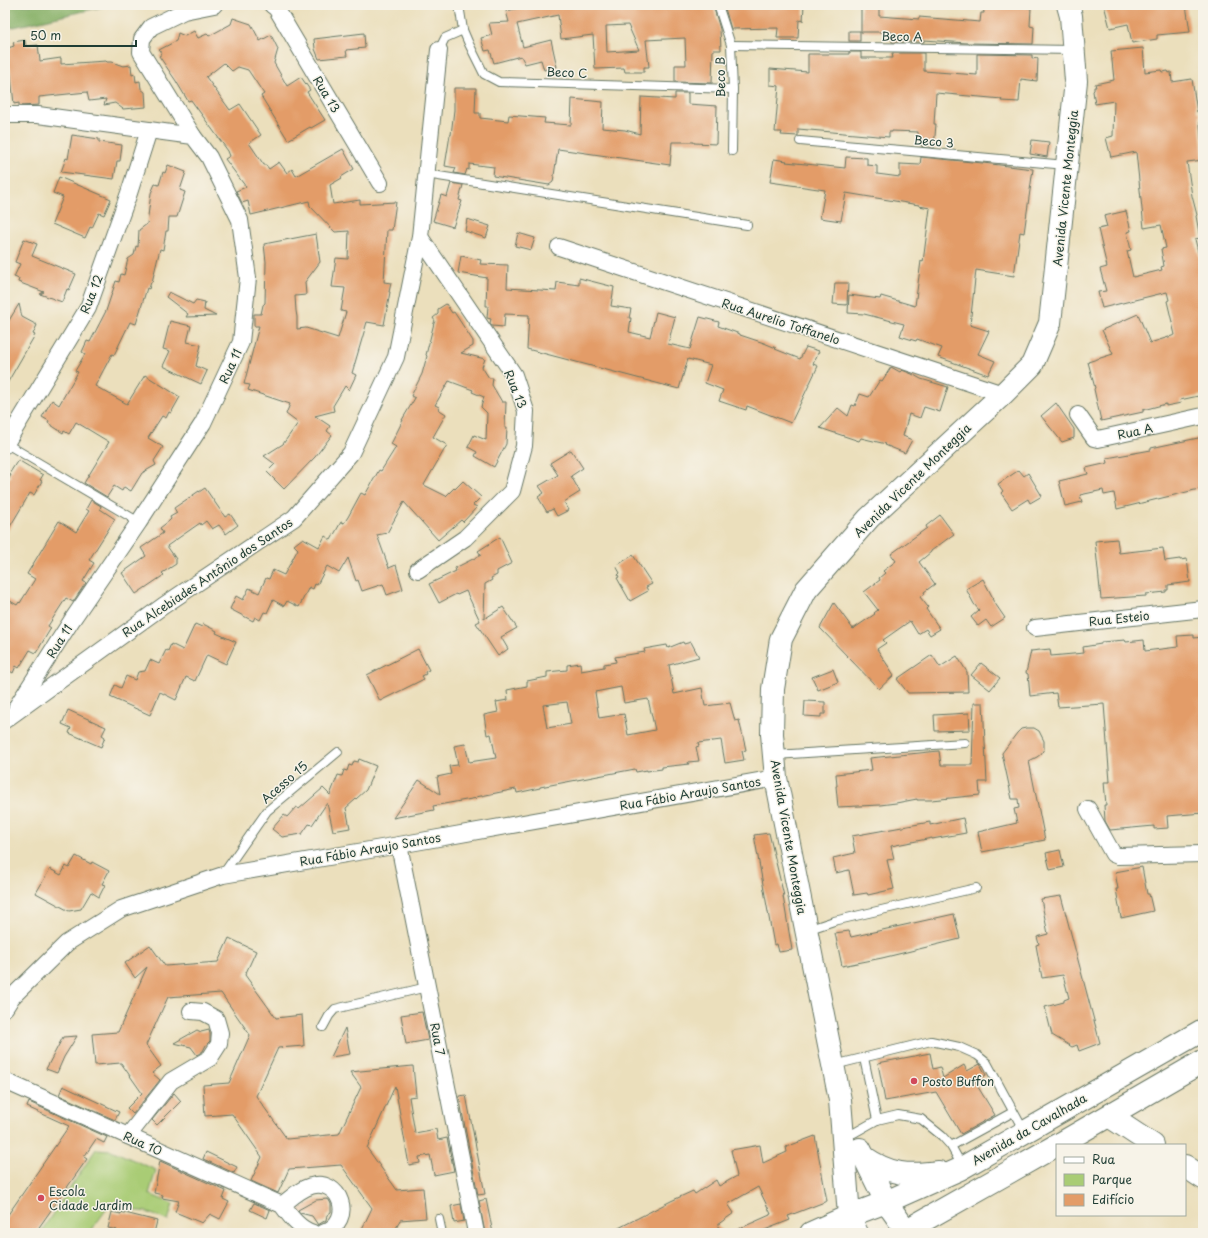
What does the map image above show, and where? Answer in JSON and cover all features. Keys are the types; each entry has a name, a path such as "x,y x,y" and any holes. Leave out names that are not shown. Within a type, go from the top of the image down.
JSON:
{"main road":[{"name":"Avenida Vicente Monteggia","path":"853,1225 840,1100 776,778 772,734 773,689 781,639 806,590 869,518 1003,394 1032,365 1050,323 1076,81 1071,16 1068,5"},
{"name":"Avenida da Cavalhada","path":"811,1233 853,1225 886,1202 961,1168 1203,1030"},
{"path":"1059,1144 1203,1061"},
{"name":"Avenida Vicente Monteggia","path":"840,1100 864,1157 886,1202 904,1232"},
{"path":"1109,1116 1151,1144"},
{"path":"904,1232 1056,1146"},
{"path":"864,1157 875,1165 889,1171 903,1174 923,1174 961,1168"},
{"path":"1186,1167 1203,1178"}],"street":[{"path":"193,136 141,52 142,39 151,27 184,11 214,5"},
{"name":"Rua 13","path":"272,5 276,8 380,183"},
{"name":"Rua Alcebiades Antônio dos Santos","path":"9,717 163,606 294,518 351,453 396,357 420,237 439,50"},
{"path":"5,115 38,115 193,136"},
{"name":"Rua 12","path":"5,444 88,308 129,193 149,130"},
{"name":"Rua 11","path":"9,717 203,423 241,342 248,278 240,220 209,157 193,136"},
{"name":"Rua 13","path":"418,570 465,538 512,491 524,446 526,411 514,375 420,237"},
{"name":"Rua Aurelio Toffanelo","path":"559,247 1003,394"},
{"name":"Rua A","path":"1078,415 1094,438 1098,439 1203,416"},
{"name":"Rua Esteio","path":"1035,628 1203,609"},
{"name":"Rua Fábio Araujo Santos","path":"5,1008 12,997 67,943 121,909 223,875 776,778"},
{"path":"1088,809 1113,854 1118,856 1203,854"},
{"name":"Rua 7","path":"399,845 476,1233"},
{"path":"128,1136 171,1081 210,1058 219,1044 220,1033 216,1019 203,1012 191,1011"},
{"name":"Rua 10","path":"5,1081 282,1205 301,1227 308,1232 313,1233"},
{"path":"282,1205 305,1188 312,1185 328,1187 334,1191 339,1197 342,1212 336,1226 323,1233"}],"lane":[{"path":"439,50 444,38 463,30 459,5"},
{"name":"Beco B","path":"718,5 731,45 732,151"},
{"name":"Beco C","path":"463,30 484,74 499,82 732,89"},
{"name":"Beco A","path":"731,45 1074,50"},
{"name":"Beco 3","path":"800,141 1067,166"},
{"path":"426,174 747,225"},
{"path":"5,444 139,522"},
{"path":"774,755 965,743"},
{"name":"Acesso 15","path":"223,875 267,811 338,752"},
{"path":"806,930 834,921 976,888"},
{"path":"323,1026 335,1009 427,987"},
{"path":"833,1065 931,1041 959,1047 977,1055 987,1063 1024,1132"},
{"path":"864,1058 877,1120"},
{"path":"951,1146 1013,1112"},
{"path":"854,1133 877,1120 898,1115 921,1119 942,1136 951,1146 961,1168"},
{"path":"439,1219 442,1233"}],"green space":[{"path":"5,5 106,5 5,29"},
{"path":"96,1149 111,1150 156,1170 149,1194 173,1204 168,1221 147,1212 108,1207 91,1233 40,1233"}],"building":[{"path":"533,5 713,5 720,29 721,50 713,50 712,83 675,82 675,65 686,65 685,38 646,40 649,67 644,67 644,72 625,72 624,68 595,69 593,35 561,39 558,15 517,24 523,47 551,40 557,67 544,70 541,60 525,64 521,56 494,63 490,50 485,51 481,38 492,35 489,23 509,22 506,11","holes":["628,25 639,50 607,52 606,26"]},
{"path":"724,5 804,5 803,21 799,20 798,38 777,38 778,28 731,29"},
{"path":"861,5 879,5 879,16 919,19 919,17 980,22 981,13 984,13 983,5 1031,8 1030,26 1034,27 1033,44 967,43 924,40 924,42 892,42 892,32 861,32"},
{"path":"1104,5 1186,5 1190,32 1157,35 1157,39 1132,43 1128,24 1110,28"},
{"path":"233,18 251,24 260,41 271,35 278,49 274,63 287,86 301,77 310,90 307,92 325,120 288,140 261,96 264,94 248,70 238,67 232,71 224,63 206,77 230,110 240,104 261,135 249,143 264,165 266,165 269,169 279,162 287,173 292,169 296,176 343,149 354,169 330,185 333,204 360,200 360,204 396,202 392,230 387,230 384,282 391,283 384,325 367,322 352,373 356,375 349,390 345,386 333,406 334,411 315,416 330,426 327,431 332,435 315,457 284,489 267,472 275,464 264,456 283,444 298,423 286,414 290,404 248,390 250,385 244,384 259,326 254,326 254,314 261,314 265,303 266,262 264,244 316,234 320,262 305,282 306,295 295,296 297,329 306,328 338,338 346,312 341,311 345,288 332,287 336,258 348,259 349,231 335,232 310,206 309,201 251,215 248,201 242,203 236,191 246,187 225,159 230,156 228,151 191,100 188,101 159,56 162,54 159,50 176,41 178,33 185,36 194,31 198,38 207,34 209,36 231,24"},
{"path":"849,31 860,31 860,41 849,41"},
{"path":"364,33 365,48 346,50 347,56 319,59 315,49 314,39"},
{"path":"25,40 26,46 38,45 40,61 61,58 61,64 106,61 123,66 131,65 132,75 135,74 136,82 140,81 141,89 145,92 146,107 123,109 115,103 104,105 106,99 89,101 87,92 39,97 39,105 19,106 19,103 14,104 10,67 5,67 5,49 14,46 13,42"},
{"path":"1143,48 1145,72 1161,70 1162,72 1171,72 1172,82 1192,79 1197,112 1199,112 1203,160 1187,162 1200,238 1195,239 1203,275 1203,395 1180,400 1181,403 1166,406 1166,404 1143,410 1143,412 1101,421 1095,388 1088,362 1113,354 1102,330 1138,314 1150,343 1175,335 1167,301 1169,300 1167,292 1102,308 1098,292 1106,291 1100,269 1107,267 1098,229 1107,227 1104,216 1126,211 1131,231 1127,232 1131,250 1127,251 1133,277 1162,270 1161,267 1164,266 1161,249 1166,248 1161,225 1144,228 1136,152 1111,157 1106,138 1113,136 1114,101 1095,104 1093,91 1094,87 1096,87 1095,84 1114,80 1111,51"},
{"path":"849,52 861,52 861,58 893,58 892,53 924,53 924,71 977,75 977,54 1032,55 1032,59 1038,58 1037,81 1021,79 1019,102 936,93 934,148 921,146 921,140 918,140 918,132 892,131 889,132 889,137 798,129 798,136 781,135 782,132 775,132 779,86 770,85 770,69 808,72 808,54 849,54"},
{"path":"454,88 476,88 475,113 480,113 480,118 508,121 509,115 545,118 544,123 571,125 572,99 603,102 602,128 625,130 640,134 641,97 675,99 675,93 688,93 688,104 717,106 716,144 672,142 670,165 558,149 553,182 549,185 493,176 494,167 469,164 469,170 467,169 465,175 454,173 456,168 445,166 454,110"},
{"path":"72,135 99,139 99,142 122,145 120,161 117,161 114,179 61,172 66,158 68,159"},
{"path":"1032,140 1049,142 1047,157 1030,154"},
{"path":"846,157 867,158 867,165 877,166 877,174 900,177 900,164 920,165 921,157 1033,169 1024,233 1020,232 1014,276 976,270 970,325 989,331 978,354 995,361 988,375 938,357 942,348 917,339 916,341 900,336 904,324 864,314 848,313 849,295 880,299 881,296 915,306 921,261 923,262 930,208 846,193 841,221 820,218 825,190 770,182 774,159 787,161 786,162 845,168"},
{"path":"168,165 186,172 180,190 185,192 177,217 169,217 168,231 166,231 163,250 160,249 152,282 149,289 147,288 136,324 130,322 114,355 112,354 95,386 127,404 145,375 180,397 171,413 169,412 166,418 162,416 148,438 163,447 154,461 156,465 142,473 131,491 124,487 122,491 114,486 107,497 84,483 109,442 76,422 69,434 64,431 63,433 42,417 52,400 59,405 78,372 75,371 85,354 82,352 87,341 90,342 106,311 116,281 119,282 121,274 124,275 128,259 134,255 136,246 138,247 139,230 147,224 151,193 155,184 159,185 163,172 165,173"},
{"path":"59,177 111,199 104,215 99,213 92,228 90,227 85,238 52,224 63,197 53,193"},
{"path":"451,183 463,185 459,200 462,201 453,227 433,221 441,195 447,197"},
{"path":"467,219 490,226 486,238 465,231"},
{"path":"518,233 535,238 531,250 515,246"},
{"path":"24,239 37,244 32,256 76,274 69,290 67,289 62,302 40,294 44,292 18,282 19,279 14,277 20,264 15,262"},
{"path":"461,256 481,260 480,264 508,265 507,288 556,291 557,282 579,285 579,278 614,287 611,306 631,309 629,318 631,318 629,332 650,337 656,312 675,317 668,344 690,349 700,317 719,322 718,326 764,343 800,359 806,347 819,351 813,364 818,366 791,423 747,406 746,410 719,401 723,390 705,383 711,365 688,359 679,389 527,349 529,315 505,314 504,327 492,326 490,323 491,319 487,318 487,278 458,273"},
{"path":"835,283 848,283 847,305 833,304"},
{"path":"169,292 193,304 196,300 205,302 204,310 216,316 186,317 188,314 166,297"},
{"path":"19,304 22,317 37,325 33,334 35,335 5,387 5,327"},
{"path":"446,304 452,313 454,312 473,341 473,346 461,353 485,359 482,367 489,378 493,378 492,385 502,402 506,402 506,444 494,467 475,456 477,452 468,447 474,435 486,440 487,413 481,407 484,397 472,392 473,390 449,381 435,405 446,414 433,437 447,445 424,485 446,496 463,481 481,497 473,505 477,507 463,522 461,520 438,540 404,502 387,533 377,535 389,568 396,565 403,589 387,595 383,584 362,591 358,580 356,581 348,558 339,573 327,566 317,585 315,584 313,589 309,587 299,607 287,601 284,606 273,600 267,613 264,612 260,620 255,617 253,621 230,609 236,596 243,600 249,588 259,593 266,578 269,579 273,570 284,575 298,549 294,545 303,538 319,547 325,536 331,540 341,522 344,523 348,517 361,493 365,495 379,470 381,471 396,447 391,444 402,420 415,398 411,396 422,374 435,321 433,318 438,314 438,309"},
{"path":"170,321 191,326 187,342 201,345 196,366 207,371 201,384 163,366 170,351 163,349"},
{"path":"891,367 900,372 902,370 921,379 948,387 940,412 924,407 920,418 909,414 903,436 912,440 905,453 885,445 886,444 861,438 859,441 820,428 838,408 848,416 852,405 855,406 860,394 869,397"},
{"path":"1056,403 1074,429 1074,438 1062,442 1041,416"},
{"path":"1203,437 1203,488 1117,509 1114,493 1104,495 1103,490 1080,495 1082,502 1065,506 1059,481 1088,474 1086,468 1108,463 1107,458 1151,450 1151,448"},
{"path":"571,450 583,468 571,476 580,492 564,502 569,510 557,516 553,509 547,512 538,497 544,493 539,486 558,475 550,463"},
{"path":"18,460 43,475 40,480 42,481 34,495 30,493 5,535 5,485 11,475 9,474"},
{"path":"1019,470 1024,476 1028,473 1042,496 1030,503 1028,499 1012,509 1001,493 1003,491 998,484"},
{"path":"205,488 225,517 230,514 238,525 226,534 219,525 212,529 206,521 201,525 200,523 167,546 176,559 176,564 162,573 164,575 136,594 122,573 146,556 141,548 163,533 160,528 171,519 170,517 177,513 174,508"},
{"path":"91,500 101,506 100,509 115,519 89,560 94,563 83,581 86,583 73,602 66,598 48,626 51,628 36,653 30,650 19,668 16,666 13,673 5,668 5,598 17,605 19,602 20,603 35,579 27,574 59,521 76,532 89,511 86,509"},
{"path":"940,515 954,534 919,562 935,584 920,597 928,607 926,609 940,629 930,635 926,629 918,634 910,621 883,640 886,643 877,649 894,675 879,689 820,628 834,603 853,629 875,614 874,613 878,610 864,592 880,580 879,578 885,573 883,571 896,561 891,554 927,528 926,526"},
{"path":"500,537 512,563 497,571 497,575 485,584 484,619 503,607 517,628 501,637 508,649 498,656 476,623 480,621 466,591 457,595 456,594 439,603 429,584 456,571 455,568 481,555 478,551"},
{"path":"1117,539 1119,553 1163,548 1165,561 1187,559 1190,582 1168,585 1168,590 1166,590 1166,592 1146,594 1146,596 1101,599 1095,541"},
{"path":"633,555 652,584 646,587 648,591 630,601 617,578 619,577 618,575 620,573 616,566"},
{"path":"983,579 993,598 992,599 1005,618 991,627 986,620 978,626 971,617 979,610 966,589"},
{"path":"195,624 202,627 203,624 217,631 216,633 236,642 226,664 207,655 195,681 186,677 176,700 160,692 150,715 110,697 115,685 121,688 126,676 135,680 138,672 145,671 150,660 159,664 166,650 168,651 171,644 183,650"},
{"path":"1194,635 1194,638 1203,637 1203,813 1167,816 1168,828 1154,829 1154,826 1110,830 1105,821 1104,805 1106,805 1104,782 1110,782 1104,704 1058,707 1056,693 1030,696 1028,674 1026,673 1031,651 1050,649 1051,656 1084,653 1083,647 1101,644 1101,642 1144,640 1145,651 1178,647 1177,636"},
{"path":"683,642 684,644 691,642 699,657 669,665 674,694 702,688 705,706 730,703 735,721 739,720 746,750 742,751 744,760 725,763 721,740 698,743 699,746 696,747 699,761 688,762 689,764 662,767 662,769 647,771 636,772 635,769 540,787 517,793 516,789 433,806 434,810 393,818 419,780 440,794 437,777 451,774 449,766 458,765 454,746 465,744 469,762 496,758 491,734 487,735 484,715 498,712 496,702 508,700 507,690 527,686 527,681 547,677 547,672 567,670 567,665 580,663 581,671 604,667 604,664 616,662 615,657 645,652 644,649 667,645 668,648","holes":["621,687 624,703 648,699 655,730 628,735 624,714 599,718 595,692","567,702 571,724 547,728 543,705"]},
{"path":"418,649 429,670 422,676 424,679 380,701 367,675"},
{"path":"932,655 940,667 957,656 967,672 968,692 908,693 897,679"},
{"path":"981,663 1000,678 990,690 971,675"},
{"path":"833,669 838,682 818,690 812,677"},
{"path":"805,701 825,702 825,714 821,714 821,717 804,716"},
{"path":"974,703 983,703 987,782 979,782 980,795 931,800 917,799 880,805 838,807 836,774 872,770 870,758 939,751 941,765 972,765"},
{"path":"68,710 106,727 102,735 105,737 101,747 69,733 71,728 62,724"},
{"path":"969,713 970,730 935,731 934,715"},
{"path":"1034,728 1039,731 1044,741 1044,749 1041,754 1029,761 1045,840 982,852 978,832 1017,823 1014,809 1019,808 1018,799 1012,799 1002,753 1017,733 1021,729"},
{"path":"359,759 376,766 366,790 346,808 350,828 333,831 327,803 312,825 309,824 302,834 282,837 272,829 284,815 287,817 296,807 299,809 323,788 330,795 338,775 342,776 344,770 347,771 349,765 352,766 354,761 358,762"},
{"path":"963,818 966,833 891,846 894,859 887,860 894,889 868,895 867,893 854,895 849,870 836,873 833,858 855,853 852,836 930,822 930,825"},
{"path":"769,833 784,896 792,950 779,952 777,944 774,945 754,835"},
{"path":"1060,850 1064,867 1050,870 1046,853"},
{"path":"76,856 109,871 102,884 105,885 99,897 91,892 81,909 69,911 36,893 50,869 61,875 66,866 69,868"},
{"path":"1142,867 1147,894 1149,894 1153,911 1121,918 1116,889 1118,889 1115,872"},
{"path":"1061,896 1100,1043 1079,1051 1077,1045 1072,1047 1052,1035 1045,1007 1064,1002 1064,1000 1069,998 1063,975 1042,978 1036,945 1039,944 1037,937 1048,934 1041,899"},
{"path":"954,914 960,939 842,966 835,933 849,931 851,937"},
{"path":"229,938 256,951 245,975 276,1018 302,1015 304,1046 278,1048 256,1096 287,1139 339,1134 361,1087 350,1072 413,1066 416,1096 409,1097 415,1133 436,1129 438,1140 447,1138 454,1171 434,1175 430,1155 419,1157 420,1163 409,1165 395,1086 367,1148 397,1190 423,1188 426,1218 400,1220 394,1233 360,1233 372,1208 341,1165 289,1169 278,1193 251,1181 262,1157 232,1114 205,1116 203,1085 229,1083 250,1035 221,993 168,997 146,1045 161,1066 152,1073 160,1080 133,1114 127,1108 142,1093 121,1063 95,1065 92,1034 118,1032 147,967 135,978 125,963 150,945 165,966 218,962"},
{"path":"422,1012 428,1040 406,1044 401,1015"},
{"path":"345,1028 350,1054 331,1057"},
{"path":"197,1030 201,1032 209,1030 210,1041 203,1051 197,1055 191,1047 174,1043"},
{"path":"77,1036 64,1057 57,1073 46,1069 63,1037"},
{"path":"930,1053 933,1069 940,1067 943,1078 964,1065 967,1071 980,1064 986,1075 975,1082 995,1115 961,1134 936,1092 885,1101 878,1063"},
{"path":"63,1086 119,1112 115,1120 59,1095"},
{"path":"174,1093 181,1101 157,1125 152,1120"},
{"path":"466,1095 485,1194 478,1195 459,1096"},
{"path":"29,1102 107,1137 104,1143 96,1139 84,1157 87,1159 35,1233 5,1233 5,1219 69,1126 27,1107"},
{"path":"815,1136 827,1201 788,1216 790,1220 757,1233 734,1233 734,1231 771,1214 758,1187 728,1204 734,1213 717,1225 723,1233 609,1233 693,1191 695,1194 716,1180 719,1186 737,1176 731,1150 760,1145 763,1163 787,1152 786,1147"},
{"path":"206,1152 237,1167 234,1173 203,1159"},
{"path":"160,1161 226,1191 223,1199 229,1202 220,1219 210,1214 202,1223 175,1212 179,1201 162,1198 163,1195 154,1193"},
{"path":"327,1199 331,1204 331,1212 327,1215 326,1220 318,1225 312,1216 300,1213 298,1210 316,1200"},
{"path":"486,1199 493,1233 485,1233 479,1201"},
{"path":"254,1203 270,1210 267,1218 250,1210"},
{"path":"461,1204 464,1221 454,1223 451,1206"},
{"path":"112,1212 121,1214 121,1212 157,1221 154,1233 116,1233 117,1230 108,1228"}],"place":[{"name":"Posto Buffon","path":"914,1081"},
{"name":"Escola Cidade Jardim","path":"41,1198"}]}
